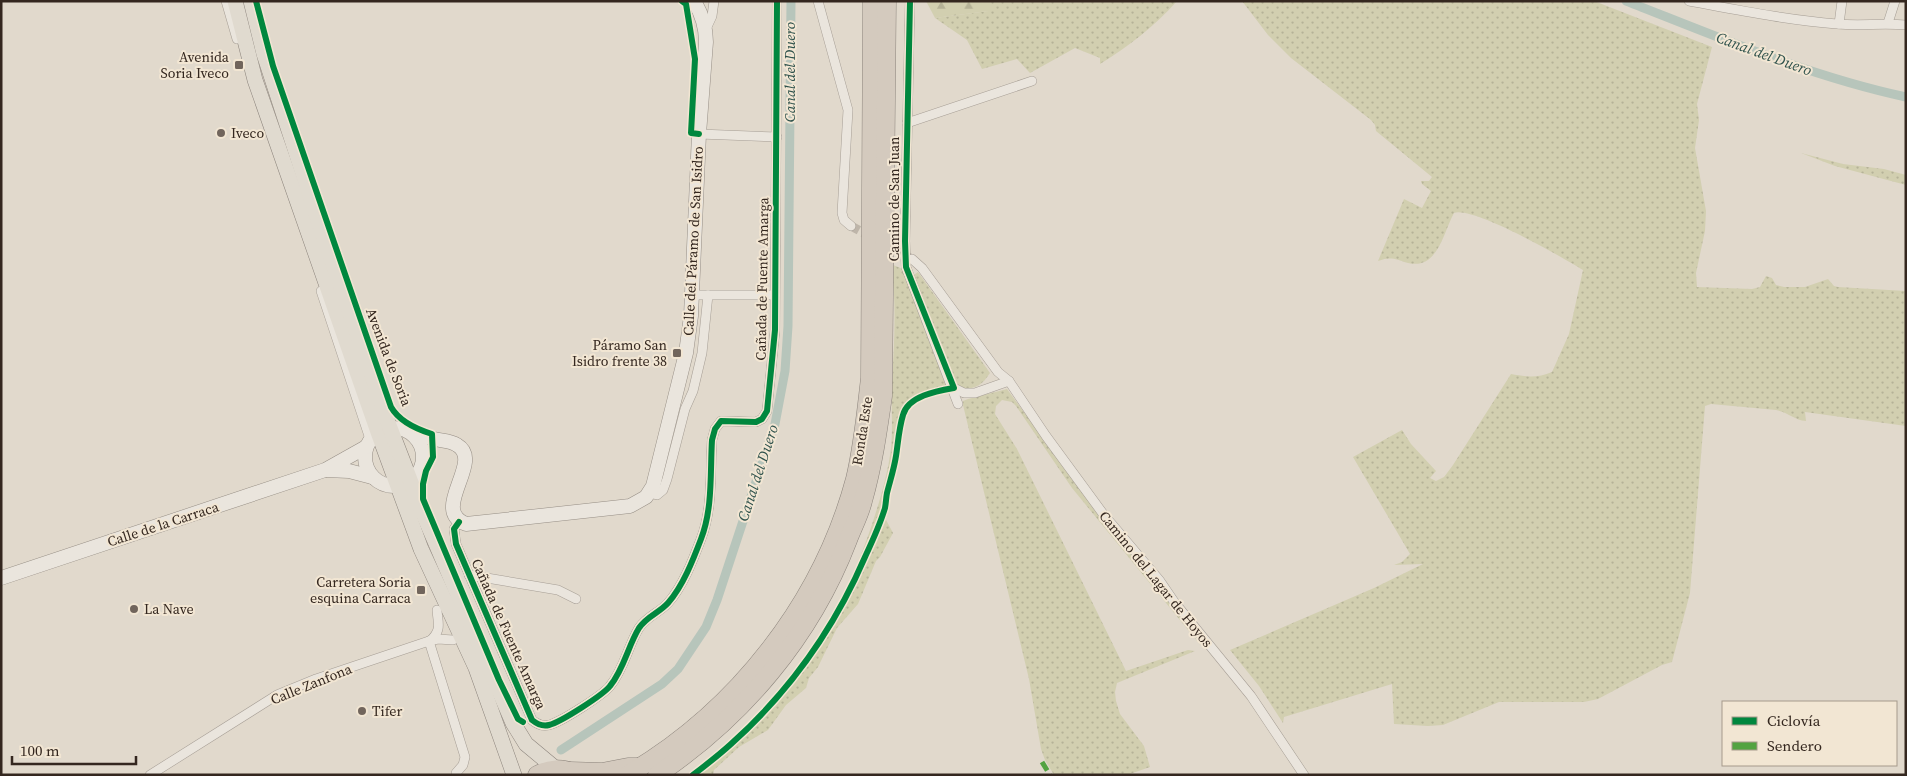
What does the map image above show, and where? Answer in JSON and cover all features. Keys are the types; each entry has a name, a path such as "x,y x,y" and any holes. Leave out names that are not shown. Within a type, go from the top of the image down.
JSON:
{"highway":[{"name":"Ronda Este","path":"642,772 733,693 772,647 806,596 824,560 841,522 855,479 864,431 870,378 872,1"},
{"name":"Ronda Este","path":"642,772 685,754 728,719 766,678 795,641 824,594 863,503 877,441 883,396 887,1"},
{"path":"536,775 567,771 602,772 628,767 642,772"}],"main road":[{"name":"Avenida de Soria","path":"235,1 255,80 376,436 404,483 512,723 526,744 567,771"},
{"name":"Avenida de Soria","path":"251,1 264,54 321,229 376,436"},
{"name":"Avenida de Soria","path":"404,483 421,549 476,668 514,775"}],"street":[{"name":"Avenida de Soria","path":"226,1 250,81 376,436"},
{"name":"Calle del Páramo de San Isidro","path":"459,522 466,524 630,506 646,497 653,486 686,353 693,295 699,134 706,42 706,29 701,11 694,1"},
{"name":"Calle del Páramo de San Isidro","path":"706,29 712,16 714,1"},
{"name":"Cañada de Fuente Amarga","path":"459,522 454,529 456,544 495,631 528,712 536,723 541,726 550,725 595,699 610,686 621,668 639,628 648,617 667,604 680,586 701,538 708,515 712,440 715,429 721,421 756,422 762,419 767,411 774,358 777,1"},
{"path":"818,1 848,110 842,213 844,220 851,226"},
{"name":"Camino de San Juan","path":"910,1 906,266 954,388 958,404"},
{"path":"1689,1 1799,20 1840,24 1888,23 1906,25"},
{"path":"1840,24 1842,1"},
{"path":"1888,23 1894,1"},
{"name":"Camino de San Juan","path":"907,122 1032,81"},
{"path":"699,134 777,137"},
{"name":"Camino del Lagar de Hoyos","path":"912,259 922,268 998,372 1009,382 1104,515 1160,581 1175,603 1251,696 1304,775"},
{"path":"693,295 775,295"},
{"name":"Calle del Páramo de San Isidro","path":"649,492 657,494 663,490 667,479 702,353 708,295"},
{"path":"954,388 964,393 975,392 1009,382"},
{"path":"372,477 365,464 376,436 401,428 459,446 464,456 465,465 452,503 459,522"},
{"path":"404,483 420,468 422,461 419,442 408,431"},
{"name":"Calle de la Carraca","path":"1,578 325,470 376,436"},
{"path":"422,461 434,448 447,441"},
{"name":"Calle de la Carraca","path":"325,470 349,472 372,477 381,483 404,483"},
{"path":"469,575 558,590 576,599"},
{"path":"437,610 439,630 437,635 429,641 465,757 463,765 456,773"},
{"name":"Calle Zanfona","path":"150,775 277,695 429,641 438,639 453,640"}],"green space":[{"path":"926,1 989,1 989,11 935,18"},
{"path":"989,1 1177,1 1141,36 1100,64 1100,58 1075,48 1030,73 1017,59 982,69 967,40 935,18 988,11"},
{"path":"1242,1 1594,1 1712,47 1697,104 1699,120 1695,148 1706,211 1705,231 1696,273 1697,287 1752,289 1760,287 1766,276 1772,278 1776,285 1784,287 1805,287 1828,279 1834,286 1838,287 1906,291 1906,426 1805,412 1806,421 1776,410 1711,404 1705,406 1690,593 1672,662 1662,665 1598,699 1584,702 1499,702 1443,725 1394,724 1392,684 1284,717 1283,723 1259,686 1230,650 1374,588 1423,564 1394,565 1402,562 1410,554 1353,457 1402,430 1411,444 1436,471 1430,478 1436,481 1444,477 1511,374 1532,376 1552,372 1569,334 1583,270 1518,234 1479,217 1464,213 1454,213 1438,248 1433,256 1426,261 1418,264 1390,258 1378,261 1404,199 1422,208 1431,191 1421,181 1429,181 1432,177 1376,131 1375,125 1371,120 1291,58 1268,35"},
{"path":"1801,153 1843,164 1884,169 1906,175 1906,185 1835,166"},
{"path":"891,264 905,270 948,387 924,394 912,400 901,414 890,476 882,505 884,516 893,533 876,561 858,604 837,628 818,667 809,678 806,688 786,705 768,730 739,747 714,770 713,775 690,775 748,723 797,669 818,639 836,607 853,573 868,536 882,493 891,449 894,294"},
{"path":"918,272 990,373 979,385 963,389 956,383 912,276"},
{"path":"1007,389 1095,509 1160,589 1202,647 1072,488 1016,406 1012,402 1002,400 996,406 995,414 1017,449 1126,671 1188,650 1195,651 1117,683 1115,692 1120,714 1144,746 1150,767 1127,775 1054,775 1041,749 1029,679 963,405 963,401 968,399"}],"waterway":[{"name":"Canal del Duero","path":"561,750 662,684 678,669 706,627 717,600 775,424 785,371 788,326 791,1"},
{"name":"Canal del Duero","path":"1626,1 1729,42 1799,67 1906,97"}],"tunnel":[{"path":"851,226 873,238"},
{"path":"884,244 910,258"}],"marked path":[{"path":"1042,762 1050,775"}],"cycle path":[{"path":"256,1 273,66 391,407 408,424 432,434 433,457 426,471 423,484 423,499 499,680 518,719 523,722"},
{"path":"682,1 686,4 695,59 691,133 699,134"},
{"path":"459,522 454,529 456,544 532,720 546,726 555,723 581,708 606,690 619,672 639,628 673,596 683,581 695,555 705,527 707,515 712,440 715,429 721,421 756,422 762,419 767,411 775,330 777,1"},
{"path":"693,775 752,724 791,681 808,658 853,584 881,521 895,461 903,415 906,409 917,399 954,388 906,267 910,1"}],"place":[{"name":"Avenida Soria Iveco","path":"239,65"},
{"name":"Iveco","path":"221,133"},
{"name":"Páramo San Isidro frente 38","path":"677,353"},
{"name":"Carretera Soria esquina Carraca","path":"421,590"},
{"name":"La Nave","path":"134,609"},
{"name":"Tifer","path":"362,711"}]}
